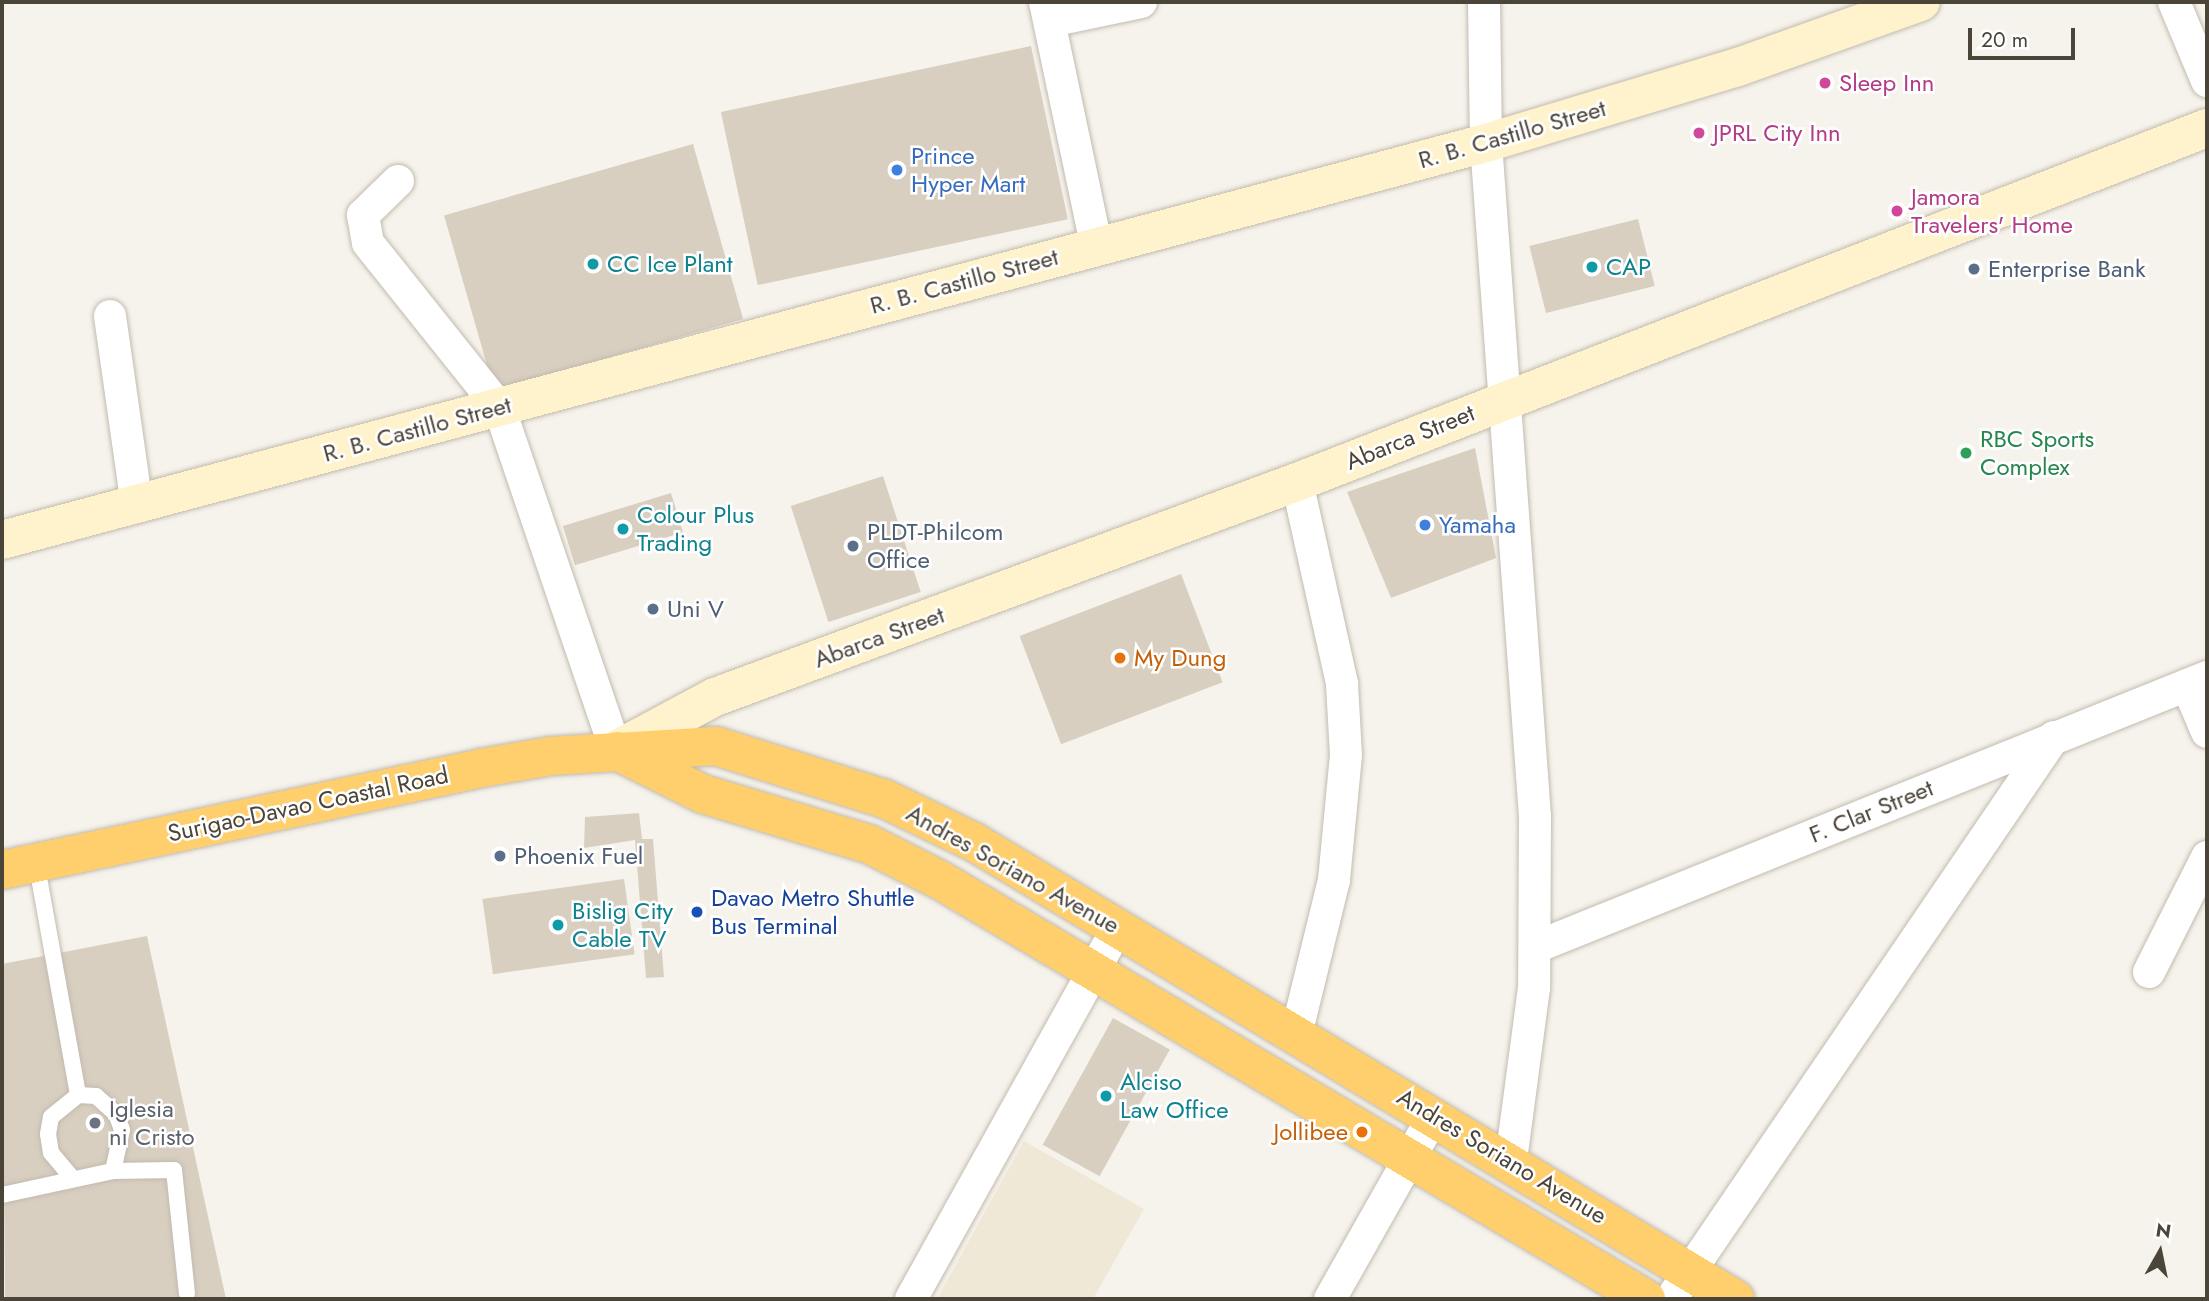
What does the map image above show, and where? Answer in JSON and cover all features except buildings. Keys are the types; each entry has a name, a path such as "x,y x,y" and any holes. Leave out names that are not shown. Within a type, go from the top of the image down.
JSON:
{"highway":[{"name":"Andres Soriano Avenue","path":"616,750 716,746 885,799 974,842 1297,1031 1511,1161 1680,1285 1735,1299"},
{"name":"Surigao-Davao Coastal Road","path":"19,865 481,768 616,750"},
{"name":"Andres Soriano Avenue","path":"616,750 704,794 869,844 1093,968 1646,1299"}],"street":[{"path":"1096,245 1047,11 1141,2"},
{"path":"1484,2 1486,143 1534,768 1536,947 1511,1161"},
{"name":"R. B. Castillo Street","path":"2,540 1096,245 1486,143 1738,67 1921,2"},
{"path":"2174,2 2207,81"},
{"name":"Abarca Street","path":"616,750 715,697 1297,482 1504,399 2207,128"},
{"path":"398,181 363,215 368,243 499,407 616,750"},
{"path":"110,316 137,505"},
{"path":"1297,482 1342,684 1346,755 1334,880 1297,1031"},
{"path":"2197,681 2207,732"},
{"name":"F. Clar Street","path":"1536,947 2197,681"},
{"path":"1680,1285 2054,737"},
{"path":"2149,972 2207,857"},
{"path":"911,1299 1118,927"},
{"path":"1330,1299 1434,1115"}],"lane":[{"path":"19,865 78,1095"},
{"path":"73,1179 51,1153 48,1134 64,1101 78,1095 96,1096 116,1114 122,1129 113,1171"},
{"path":"2,1195 113,1171 165,1166 179,1177 187,1293"}],"shaded area":[{"path":"1024,1141 1144,1209 1093,1299 937,1299"}],"place":[{"name":"Sleep Inn","path":"1825,83"},
{"name":"JPRL City Inn","path":"1699,133"},
{"name":"Prince Hyper Mart","path":"897,170"},
{"name":"Jamora Travelers' Home","path":"1897,211"},
{"name":"CC Ice Plant","path":"593,264"},
{"name":"CAP","path":"1592,267"},
{"name":"Enterprise Bank","path":"1974,269"},
{"name":"RBC Sports Complex","path":"1966,453"},
{"name":"Yamaha","path":"1425,525"},
{"name":"Colour Plus Trading","path":"623,529"},
{"name":"PLDT-Philcom Office","path":"853,546"},
{"name":"Uni V","path":"653,609"},
{"name":"My Dung","path":"1120,658"},
{"name":"Phoenix Fuel","path":"500,856"},
{"name":"Davao Metro Shuttle Bus Terminal","path":"697,912"},
{"name":"Bislig City Cable TV","path":"558,925"},
{"name":"Alciso Law Office","path":"1106,1096"},
{"name":"Iglesia ni Cristo","path":"95,1123"},
{"name":"Jollibee","path":"1362,1132"}]}
